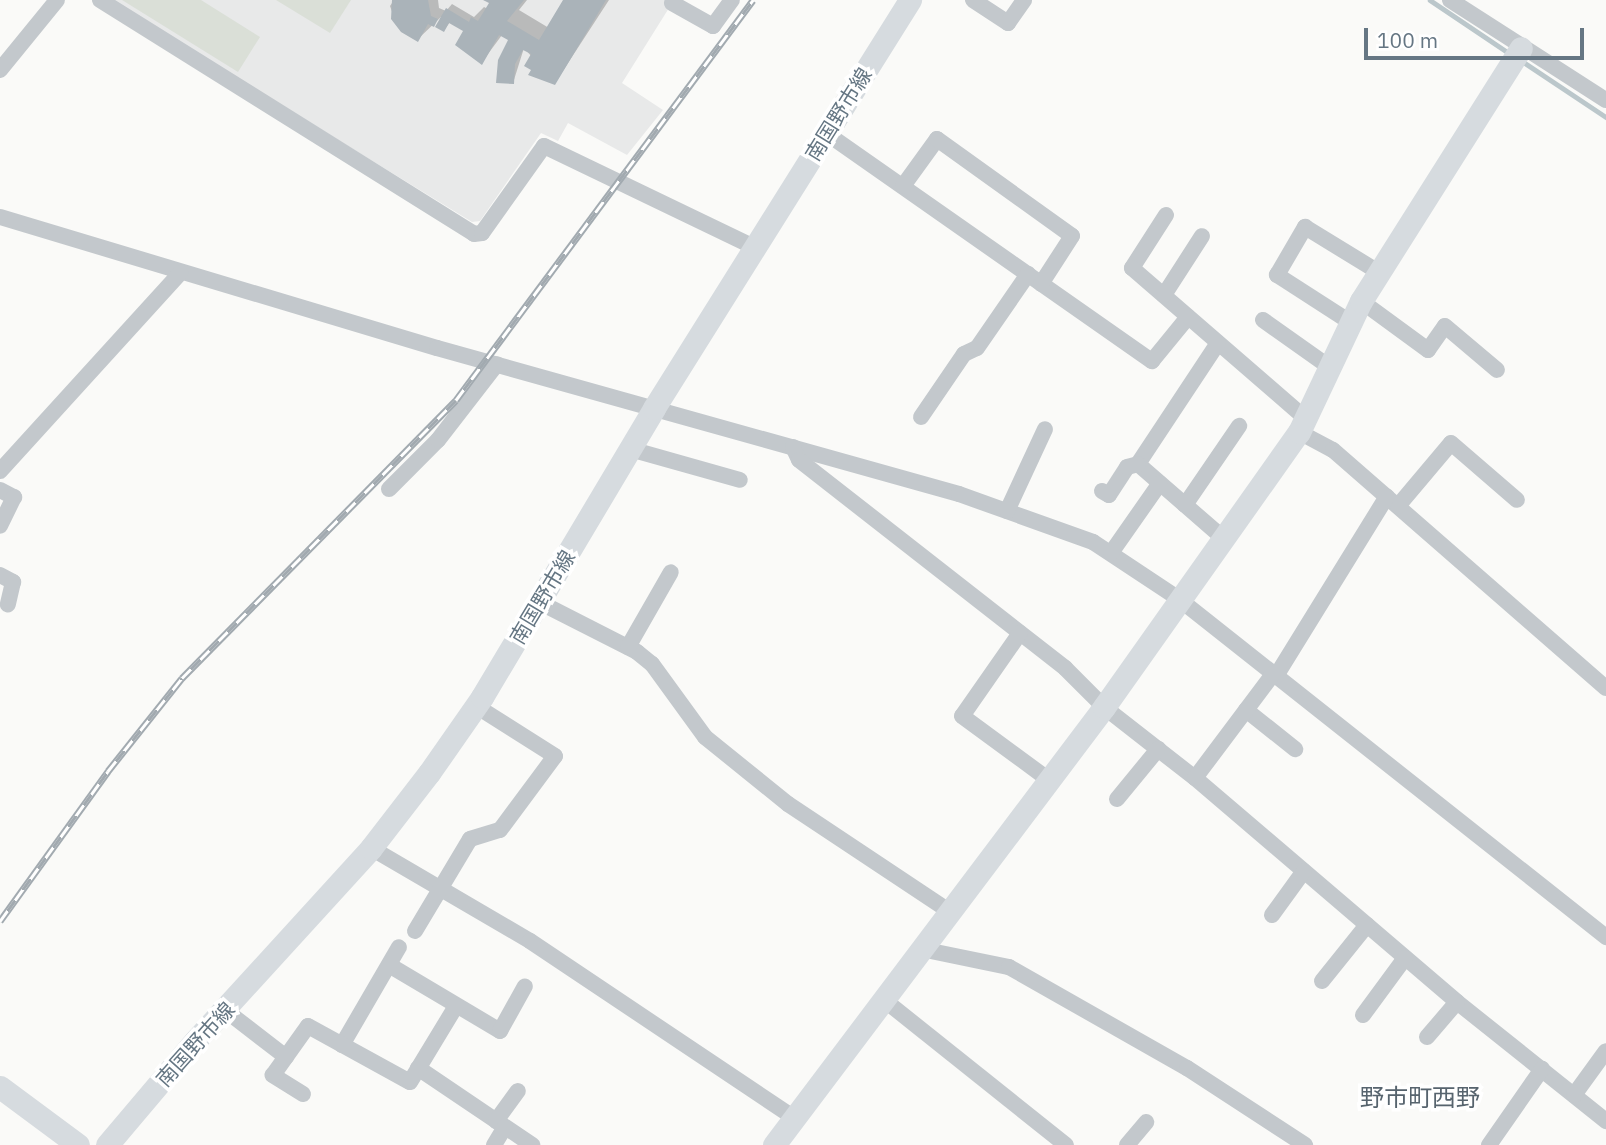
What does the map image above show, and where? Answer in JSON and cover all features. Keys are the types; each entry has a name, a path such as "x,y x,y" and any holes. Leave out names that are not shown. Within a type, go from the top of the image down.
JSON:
{"main road":[{"name":"南国野市線","path":"107,1145 372,848 476,706 654,408 910,0"},
{"path":"774,1145 1104,707 1302,425 1361,301 1521,48"},
{"path":"3,1095 78,1145"}],"street":[{"path":"0,69 57,0"},
{"path":"100,0 474,234 482,233 544,146 754,247"},
{"path":"672,2 713,26 732,0"},
{"path":"973,0 1008,23 1024,0"},
{"path":"1450,0 1521,48 1604,94"},
{"path":"826,132 1152,361 1188,317"},
{"path":"903,186 937,139 1072,236 977,348 964,354 921,416"},
{"path":"1166,215 1132,268 1218,343 1302,425 1606,688"},
{"path":"0,217 180,273 497,365 793,447 1007,511 1093,542 1179,599 1606,937"},
{"path":"1350,322 1277,275 1305,227 1380,273"},
{"path":"1164,295 1202,236"},
{"path":"0,471 180,273"},
{"path":"1361,301 1428,350 1445,326 1497,370"},
{"path":"1263,320 1328,366"},
{"path":"1102,491 1109,495 1127,467 1138,464 1218,343"},
{"path":"389,489 439,440 497,365"},
{"path":"1185,505 1239,426"},
{"path":"1007,511 1045,429"},
{"path":"1195,778 1275,676 1393,501 1451,443 1517,500"},
{"path":"793,447 799,460 1020,633 1104,707 1195,778 1457,1002 1606,1121"},
{"path":"630,449 740,481"},
{"path":"1138,464 1223,538"},
{"path":"1111,553 1160,483"},
{"path":"0,490 14,497 0,526"},
{"path":"628,647 671,572"},
{"path":"0,575 13,582 8,604"},
{"path":"539,602 628,647 652,664 705,737 789,804 949,911"},
{"path":"1020,633 962,716 1049,780"},
{"path":"415,932 470,839 500,830 555,756 476,706"},
{"path":"1246,710 1295,749"},
{"path":"1116,799 1158,749"},
{"path":"372,848 598,985 794,1118"},
{"path":"1272,915 1304,871"},
{"path":"1322,981 1367,925"},
{"path":"342,1045 399,947"},
{"path":"921,948 1009,967 1187,1068 1305,1145"},
{"path":"1363,1015 1405,958"},
{"path":"389,965 499,1031 525,986"},
{"path":"883,999 1066,1145"},
{"path":"1427,1037 1457,1002"},
{"path":"303,1094 273,1075 308,1026 410,1082 456,1006"},
{"path":"225,1010 286,1057"},
{"path":"1574,1095 1606,1051"},
{"path":"418,1068 532,1145"},
{"path":"1489,1145 1542,1069"},
{"path":"494,1145 501,1124 518,1091"},
{"path":"1127,1145 1146,1122"}],"shaded area":[{"path":"110,0 674,0 622,83 663,110 627,155 568,123 558,141 541,133 480,221 472,222"},
{"path":"122,0 201,0 260,37 238,72"},
{"path":"276,0 351,0 330,33"}],"building":[{"path":"392,0 428,0 431,16 438,19 434,27 428,24 418,42 401,32 391,19"},
{"path":"483,0 524,0 507,21 539,40 563,0 606,0 555,85 528,75 531,70 524,66 531,54 523,50 515,64 514,84 496,83 498,60 508,40 499,35 482,65 455,45 463,31 449,23 444,32 435,27 446,8 469,22 471,17 478,21 489,3"}],"waterway":[{"path":"1430,0 1509,53"},
{"path":"1522,61 1606,117"}],"railway":[{"path":"0,921 108,771 182,678 456,400 753,0"}],"district":[{"name":"野市町西野","path":"1420,1098"}]}
